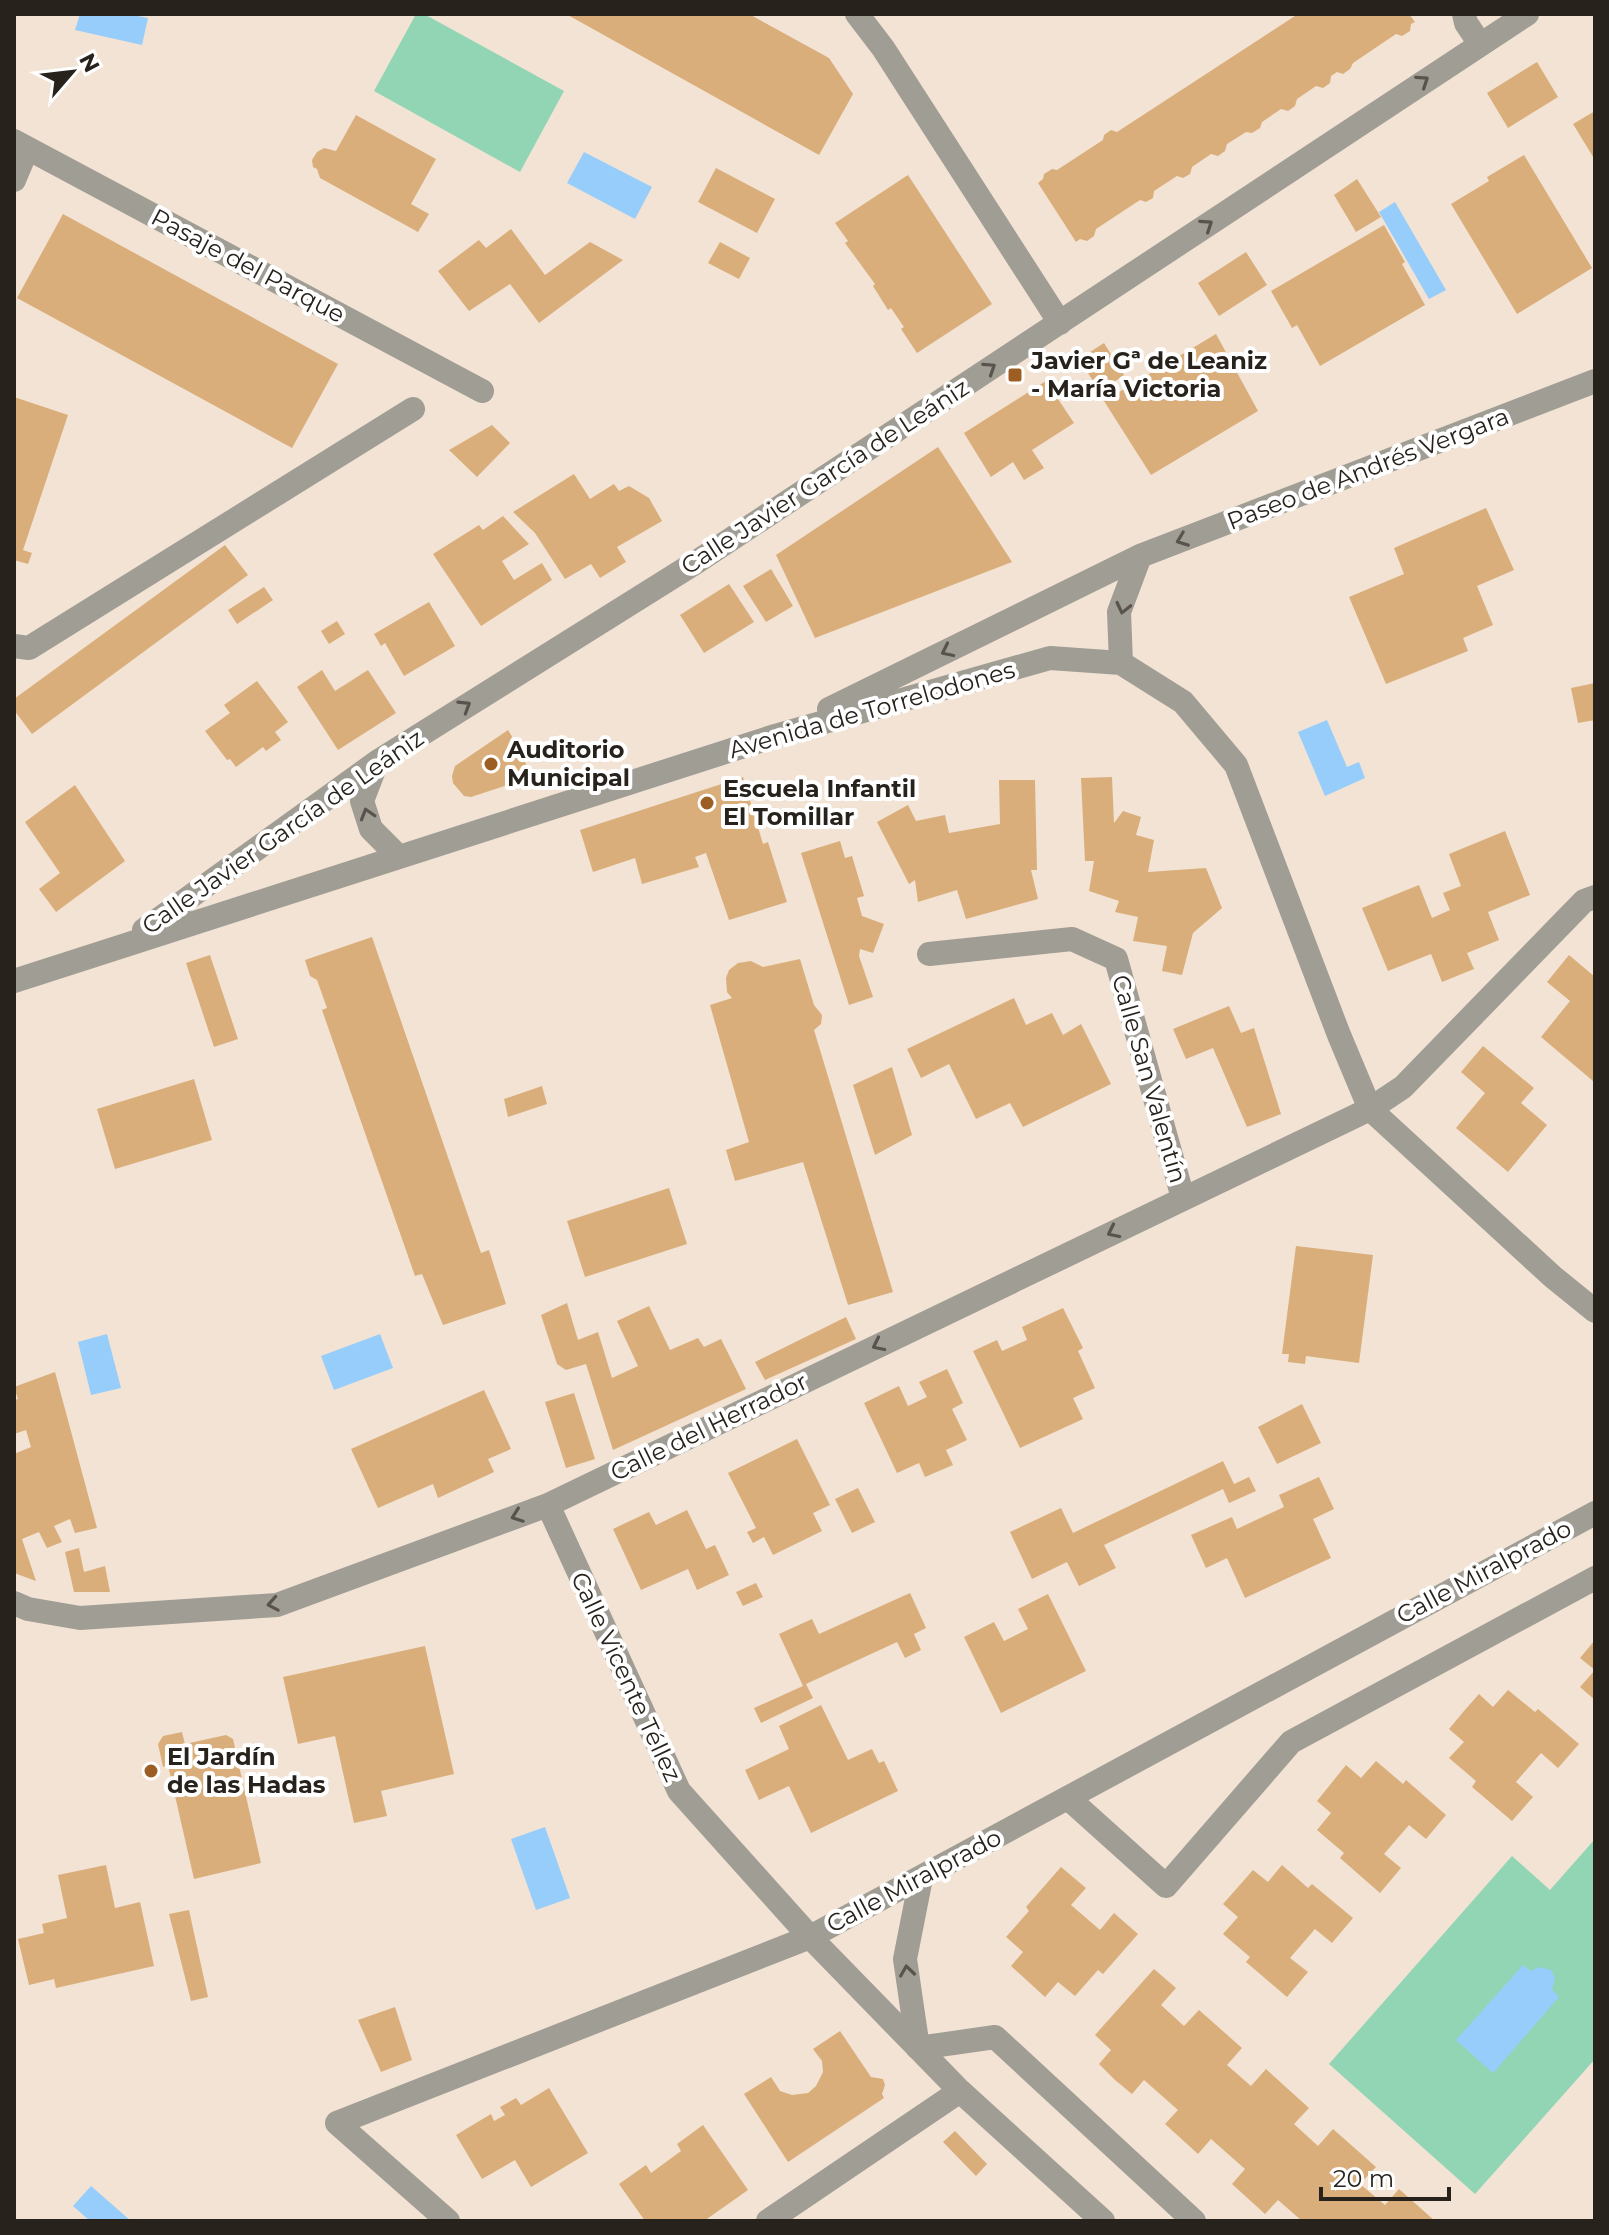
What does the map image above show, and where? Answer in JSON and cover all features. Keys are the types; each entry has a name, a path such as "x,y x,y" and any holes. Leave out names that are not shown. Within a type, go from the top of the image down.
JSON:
{"street":[{"path":"857,14 883,48 1060,323"},
{"path":"1464,14 1466,23 1480,44"},
{"name":"Calle Javier García de Leániz","path":"126,944 377,762 698,561 1527,14"},
{"path":"14,180 20,145"},
{"name":"Pasaje del Parque","path":"20,145 482,391"},
{"name":"Paseo de Andrés Vergara","path":"775,736 1140,556 1595,381"},
{"path":"14,646 29,648 413,409"},
{"path":"1121,663 1119,612 1140,556"},
{"name":"Avenida de Torrelodones","path":"14,981 775,736 1050,658 1121,663 1183,702 1236,765 1370,1109 1541,1266 1595,1311"},
{"path":"377,762 362,801 371,829 399,857"},
{"path":"1370,1109 1403,1087 1584,901 1595,897"},
{"name":"Calle San Valentín","path":"929,954 1072,939 1116,959 1183,1198"},
{"name":"Calle del Herrador","path":"14,1603 28,1609 80,1618 277,1605 548,1505 1370,1109"},
{"name":"Calle Vicente Téllez","path":"548,1505 679,1791 810,1937 960,2091 1103,2221"},
{"name":"Calle Miralprado","path":"448,2221 337,2123 810,1937 1595,1513"},
{"path":"1068,1798 1166,1886 1291,1742 1595,1578"},
{"path":"921,1878 905,1959 918,2048 995,2037 1194,2221"},
{"path":"768,2221 960,2091"}],"green space":[{"path":"416,14 424,14 564,91 520,172 374,91"},
{"path":"1595,1839 1595,2059 1475,2194 1329,2064 1512,1856 1550,1890"}],"water":[{"path":"80,14 128,14 148,18 142,45 75,30"},
{"path":"584,152 652,187 635,219 567,183"},
{"path":"1395,202 1446,290 1429,299 1379,212"},
{"path":"1327,720 1347,767 1359,762 1365,778 1325,796 1298,732"},
{"path":"107,1334 121,1388 91,1395 78,1342"},
{"path":"380,1334 393,1368 334,1390 321,1356"},
{"path":"545,1827 570,1898 536,1910 511,1839"},
{"path":"1523,1965 1531,1971 1539,1967 1551,1970 1555,1978 1552,1989 1559,1997 1493,2073 1456,2040"},
{"path":"91,2186 131,2221 90,2221 73,2206"}],"building":[{"path":"566,14 749,14 829,58 853,94 819,155"},
{"path":"1298,14 1409,14 1415,22 1411,24 1410,31 1402,36 1396,34 1353,63 1343,74 1337,72 1331,76 1330,83 1323,88 1316,86 1297,99 1295,106 1288,111 1281,109 1262,122 1260,128 1252,133 1246,132 1227,144 1225,151 1218,156 1211,154 1192,167 1190,174 1183,178 1177,176 1154,191 1153,198 1146,202 1140,200 1096,229 1094,236 1087,241 1080,239 1076,242 1038,183 1044,174 1052,169 1057,170 1103,140 1111,130 1117,132"},
{"path":"1537,62 1558,97 1508,128 1487,93"},
{"path":"1595,111 1595,160 1573,124"},
{"path":"356,115 436,159 411,204 429,214 418,232 320,178 313,167 312,160 317,152 324,148 336,151"},
{"path":"1524,155 1592,268 1517,314 1451,204"},
{"path":"716,168 775,199 757,233 698,202"},
{"path":"908,175 992,304 917,353 901,329 904,327 891,308 888,310 873,286 875,284 845,243 848,241 835,223"},
{"path":"1357,179 1381,217 1356,232 1334,195"},
{"path":"63,214 338,364 292,448 17,298"},
{"path":"1384,225 1425,305 1320,366 1297,325 1292,328 1271,291"},
{"path":"511,229 545,275 590,242 623,260 539,323 510,284 469,311 438,271 479,240 486,248"},
{"path":"720,242 750,258 739,279 708,263"},
{"path":"1246,252 1267,285 1219,316 1198,283"},
{"path":"1216,334 1258,411 1151,475 1104,401"},
{"path":"1104,343 1124,375 1100,392 1079,359"},
{"path":"1046,381 1074,423 1032,450 1044,468 1024,480 1013,462 991,477 964,433"},
{"path":"14,397 68,415 23,550 32,553 28,564 14,560"},
{"path":"492,425 510,443 477,477 449,450"},
{"path":"938,447 1012,562 815,638 776,555"},
{"path":"574,474 590,499 614,484 619,491 629,486 649,498 662,521 617,547 626,562 600,578 591,564 565,579 535,533 513,512"},
{"path":"1486,508 1514,570 1477,586 1493,625 1463,638 1468,651 1386,684 1349,597 1404,574 1394,548"},
{"path":"503,516 529,544 502,561 514,580 542,563 552,580 481,626 433,554 479,525 483,530"},
{"path":"225,545 248,575 32,734 14,710 14,699"},
{"path":"771,569 793,606 766,622 743,586"},
{"path":"729,584 754,622 704,653 680,615"},
{"path":"264,587 273,600 237,624 228,610"},
{"path":"429,602 455,646 404,676 385,643 381,646 374,634"},
{"path":"337,621 345,634 329,644 321,631"},
{"path":"322,670 335,691 368,670 396,713 338,750 297,687"},
{"path":"257,681 288,722 275,732 281,740 266,751 263,747 236,767 205,731 230,713 224,705"},
{"path":"1595,683 1595,720 1578,723 1571,688"},
{"name":"Auditorio Municipal","path":"508,730 524,756 529,778 471,797 464,796 453,783 455,766"},
{"path":"743,777 763,844 768,842 787,902 729,920 706,853 695,857 699,867 642,884 635,858 593,872 580,830"},
{"path":"1112,777 1114,823 1123,811 1141,817 1136,835 1154,840 1148,872 1206,868 1222,908 1193,933 1182,975 1162,971 1167,946 1133,941 1138,917 1115,912 1119,901 1089,891 1094,861 1085,861 1081,778"},
{"path":"999,780 1035,780 1037,870 1031,870 1038,899 966,919 957,890 918,902 915,880 909,884 877,822 908,805 916,821 945,815 949,833 1000,824"},
{"path":"75,785 125,861 56,912 39,889 60,873 25,822"},
{"path":"1505,831 1530,895 1488,912 1499,940 1467,953 1474,969 1442,982 1431,954 1388,971 1362,908 1419,885 1432,918 1450,910 1443,893 1461,886 1449,854"},
{"path":"840,841 845,858 852,856 864,896 857,898 862,916 884,924 873,953 860,949 859,956 873,997 849,1005 801,853"},
{"path":"372,937 481,1253 489,1250 506,1304 443,1325 422,1274 415,1276 322,1010 327,1008 317,980 310,976 305,960"},
{"path":"210,955 238,1039 214,1047 186,963"},
{"path":"1569,955 1595,977 1593,1081 1541,1037 1570,1001 1547,982"},
{"path":"800,959 814,1005 822,1015 821,1024 814,1030 893,1292 848,1305 803,1162 735,1181 726,1150 749,1142 710,1005 732,998 727,992 726,978 729,970 738,963 751,961 763,967"},
{"path":"1014,998 1026,1025 1052,1013 1063,1035 1081,1024 1111,1084 1023,1127 1010,1103 976,1119 949,1064 921,1078 907,1049"},
{"path":"1229,1006 1241,1033 1254,1028 1281,1114 1247,1127 1213,1048 1186,1059 1173,1029"},
{"path":"1483,1046 1534,1088 1521,1103 1547,1125 1508,1172 1456,1128 1485,1093 1461,1072"},
{"path":"892,1067 912,1135 875,1155 853,1085"},
{"path":"194,1079 212,1140 115,1169 97,1109"},
{"path":"542,1086 547,1104 508,1117 504,1099"},
{"path":"669,1188 687,1244 585,1277 567,1221"},
{"path":"1296,1246 1373,1255 1359,1363 1306,1356 1305,1364 1288,1362 1289,1354 1282,1354"},
{"path":"567,1303 578,1340 598,1332 612,1378 638,1366 617,1321 649,1306 670,1350 698,1338 704,1347 721,1339 746,1389 613,1450 586,1364 566,1370 557,1364 541,1315"},
{"path":"1063,1308 1083,1348 1078,1351 1095,1388 1073,1398 1083,1419 1020,1448 973,1351 997,1340 1002,1351 1027,1340 1022,1327"},
{"path":"846,1317 856,1339 765,1380 755,1362"},
{"path":"947,1369 963,1403 952,1409 967,1440 946,1450 953,1465 925,1477 919,1463 897,1473 864,1403 899,1386 908,1406 927,1397 919,1382"},
{"path":"55,1372 97,1528 75,1533 70,1519 54,1526 62,1542 47,1548 39,1532 22,1539 36,1581 14,1573 14,1454 31,1447 26,1430 14,1434 14,1400 18,1399 14,1387"},
{"path":"484,1390 511,1449 488,1459 494,1472 438,1498 433,1484 378,1508 351,1449"},
{"path":"574,1393 595,1459 566,1468 545,1402"},
{"path":"1302,1404 1321,1443 1277,1464 1258,1427"},
{"path":"797,1439 830,1505 813,1513 822,1531 773,1555 764,1537 753,1543 747,1532 756,1528 728,1473"},
{"path":"1223,1461 1234,1484 1249,1477 1256,1491 1229,1503 1223,1489 1104,1545 1116,1568 1079,1586 1067,1562 1032,1579 1010,1532 1061,1508 1073,1533"},
{"path":"1319,1477 1334,1509 1313,1519 1331,1558 1245,1598 1227,1558 1206,1568 1191,1535 1232,1517 1237,1529 1284,1507 1279,1495"},
{"path":"858,1488 875,1522 852,1533 835,1499"},
{"path":"687,1510 706,1549 715,1545 729,1575 697,1590 688,1569 641,1590 613,1529 649,1512 656,1525"},
{"path":"79,1548 84,1572 105,1566 110,1592 74,1592 65,1552"},
{"path":"756,1583 763,1597 743,1606 736,1592"},
{"path":"910,1593 926,1628 914,1634 921,1650 905,1658 897,1642 806,1684 813,1698 761,1723 754,1708 803,1686 779,1634 812,1619 819,1634"},
{"path":"1048,1594 1086,1671 1001,1713 964,1637 994,1622 1004,1641 1028,1629 1018,1609"},
{"path":"1595,1640 1595,1670 1580,1658"},
{"path":"425,1646 454,1774 381,1791 387,1816 354,1823 335,1736 298,1744 283,1677"},
{"path":"1595,1670 1595,1700 1580,1687"},
{"path":"1508,1690 1535,1712 1538,1709 1579,1744 1558,1768 1541,1753 1516,1782 1533,1797 1512,1821 1472,1787 1476,1781 1449,1758 1464,1742 1449,1729 1464,1711 1479,1694 1493,1707"},
{"path":"821,1705 848,1760 872,1749 879,1763 884,1761 898,1791 811,1833 789,1786 759,1800 745,1770 789,1749 779,1726"},
{"path":"182,1732 185,1744 226,1735 233,1739 261,1863 194,1879 168,1765 163,1767 158,1744 163,1736"},
{"path":"1376,1761 1403,1784 1406,1780 1446,1815 1426,1839 1409,1825 1384,1854 1401,1868 1380,1893 1340,1858 1344,1853 1317,1830 1331,1813 1317,1801 1346,1765 1361,1778"},
{"path":"106,1865 115,1908 140,1902 154,1966 56,1988 54,1979 29,1985 18,1939 44,1933 42,1924 67,1918 58,1875"},
{"path":"1282,1865 1308,1888 1312,1884 1353,1918 1332,1943 1315,1929 1290,1958 1308,1972 1287,1997 1246,1962 1250,1957 1223,1934 1238,1917 1223,1904 1253,1870 1268,1882"},
{"path":"1061,1867 1086,1888 1071,1905 1100,1930 1114,1913 1138,1934 1103,1974 1098,1970 1075,1996 1058,1982 1045,1997 1011,1966 1023,1952 1006,1937 1029,1911 1026,1907"},
{"path":"189,1910 208,1997 191,2001 169,1914"},
{"path":"1154,1969 1176,1988 1161,2005 1184,2026 1199,2010 1242,2048 1227,2065 1251,2086 1266,2069 1309,2108 1294,2124 1318,2146 1333,2129 1376,2167 1360,2184 1385,2205 1399,2189 1435,2221 1302,2221 1278,2200 1265,2214 1232,2184 1245,2169 1211,2139 1198,2154 1165,2124 1178,2110 1144,2080 1132,2094 1115,2080 1099,2064 1111,2050 1095,2035"},
{"path":"395,2007 412,2060 381,2072 358,2020"},
{"path":"840,2031 871,2077 883,2079 884,2098 788,2162 744,2094 771,2077 780,2091 792,2095 808,2093 816,2086 823,2072 822,2061 813,2049"},
{"path":"549,2088 588,2153 531,2187 515,2160 482,2179 456,2135 491,2114 494,2121 505,2115 500,2107 516,2098 521,2105"},
{"path":"703,2125 748,2190 704,2221 645,2221 619,2184 646,2165 651,2173 681,2151 677,2144"},
{"path":"955,2131 987,2164 976,2176 943,2142"}],"place":[{"name":"Javier Gª de Leaniz - María Victoria","path":"1015,375"},
{"name":"Auditorio Municipal","path":"491,764"},
{"name":"Escuela Infantil El Tomillar","path":"707,803"},
{"name":"El Jardín de las Hadas","path":"151,1771"}]}
